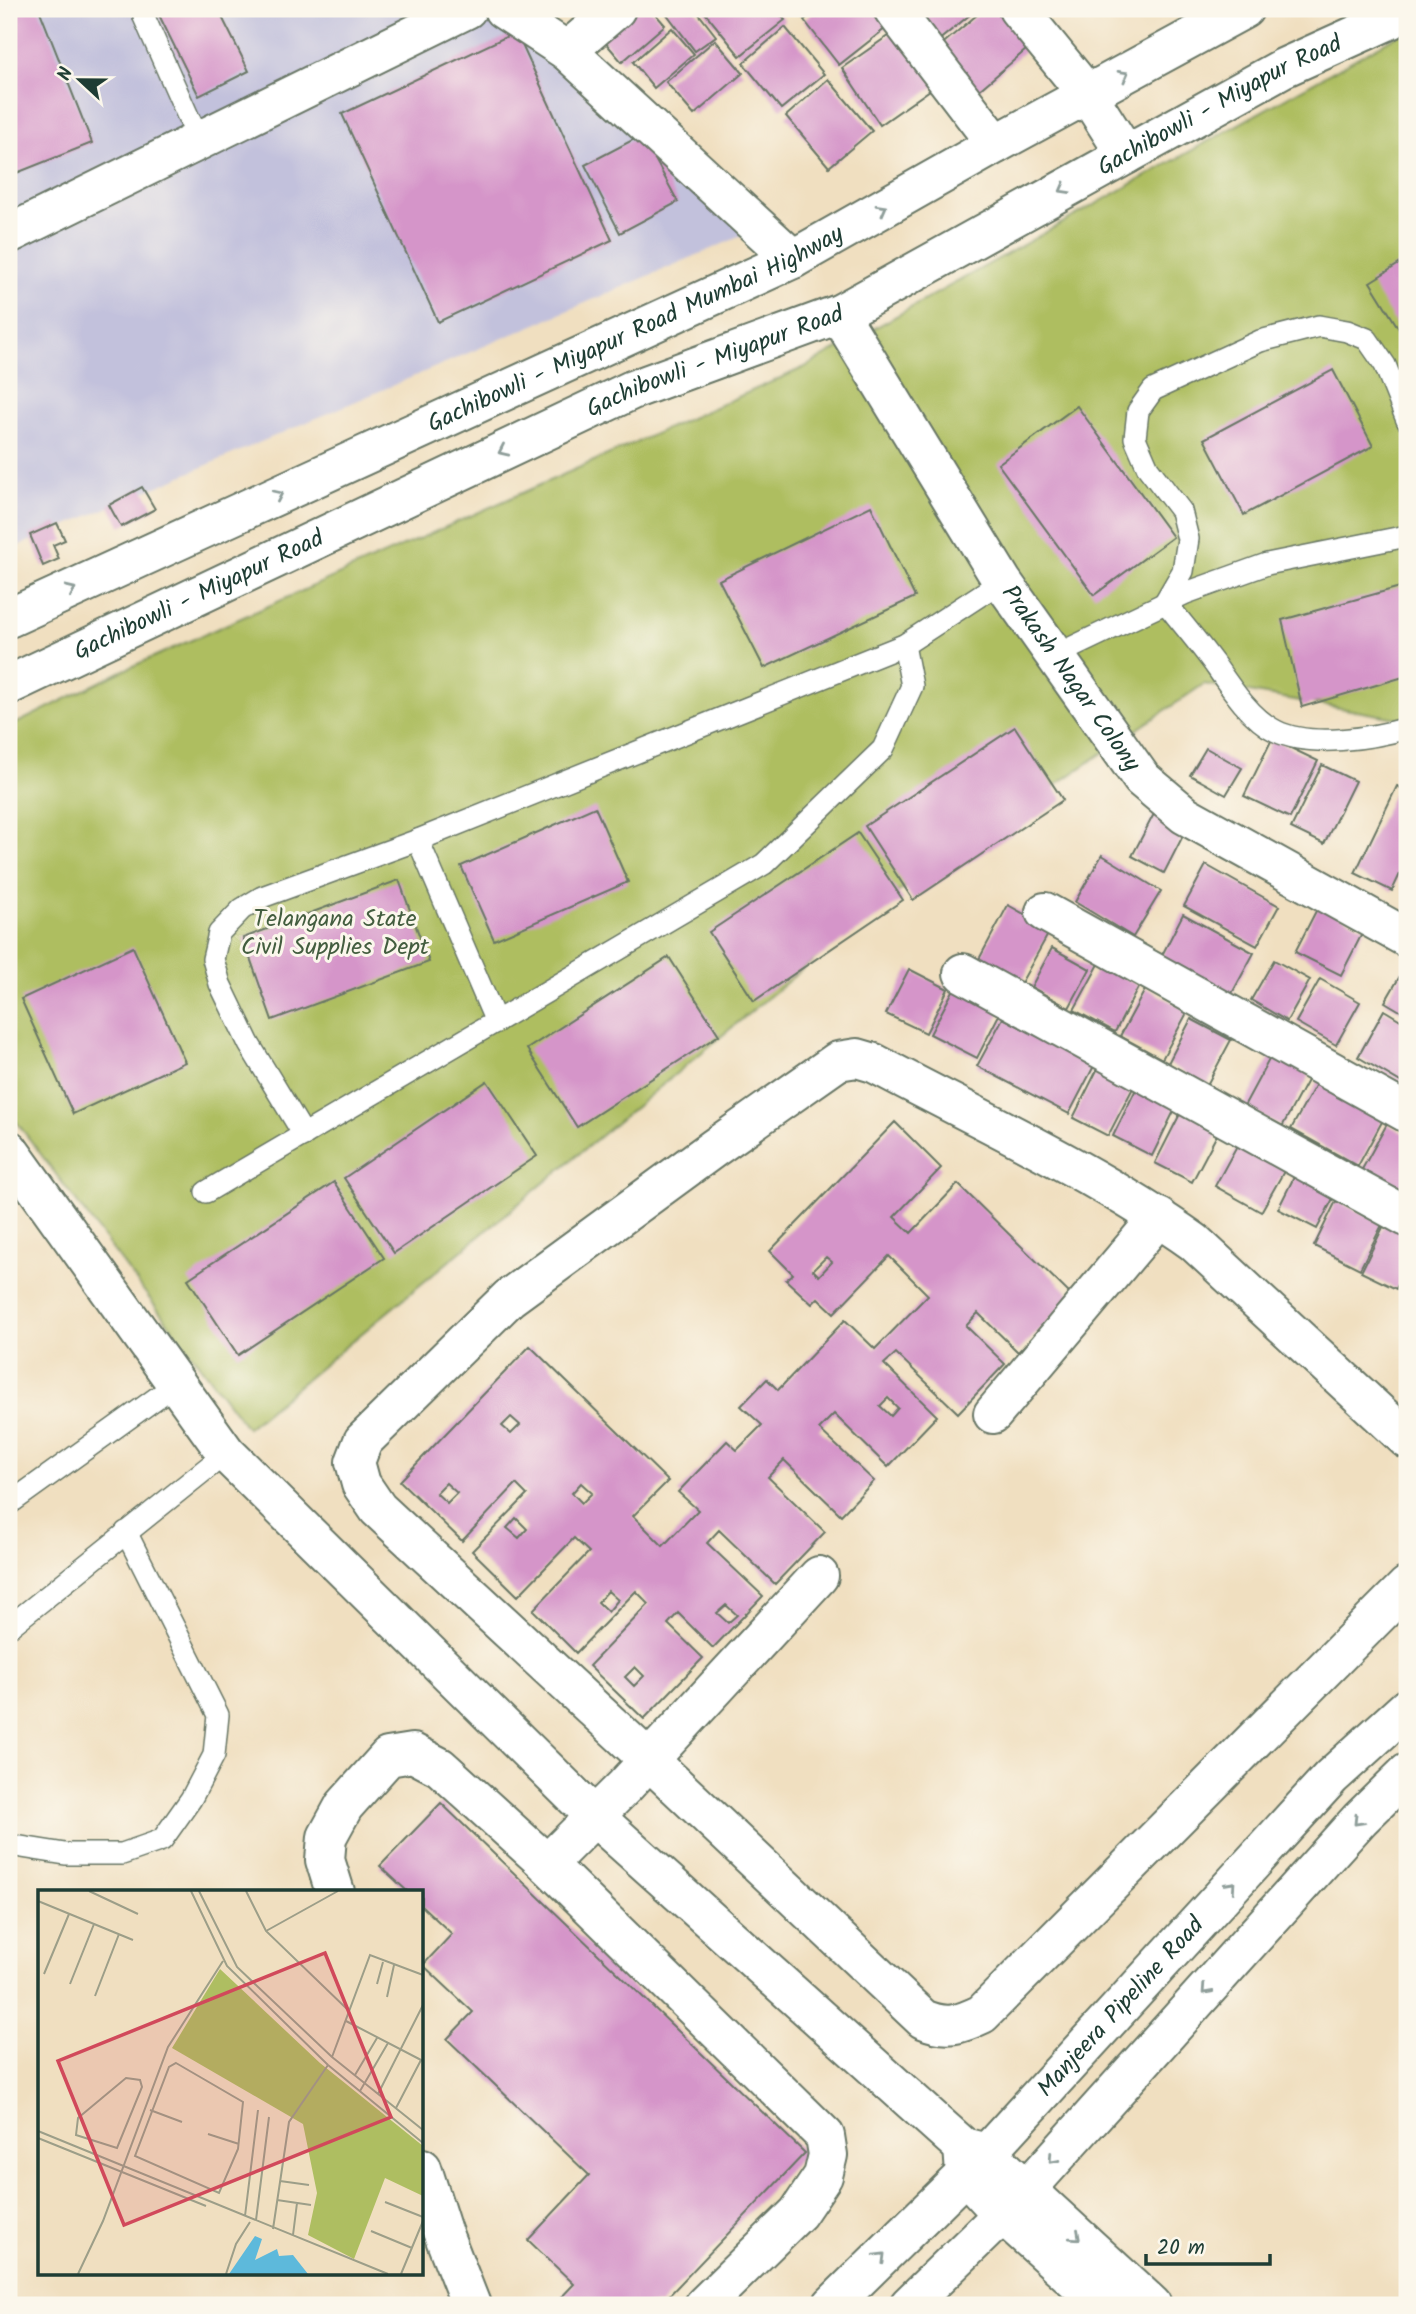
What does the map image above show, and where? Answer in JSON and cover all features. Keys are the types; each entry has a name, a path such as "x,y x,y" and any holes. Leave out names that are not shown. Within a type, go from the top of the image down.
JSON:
{"street":[{"path":"9,234 467,9"},
{"path":"503,9 567,51 793,259"},
{"path":"567,51 616,9"},
{"path":"893,9 996,144"},
{"path":"1018,9 1088,95 1126,155"},
{"name":"Gachibowli - Miyapur Road Mumbai Highway","path":"9,618 793,259 1088,95 1202,19 1244,9"},
{"name":"Gachibowli - Miyapur Road","path":"9,685 632,390 839,314 1283,68 1406,15"},
{"name":"Prakash Nagar Colony","path":"839,314 1002,581 1142,779 1185,815 1407,938"},
{"path":"528,380 545,431"},
{"path":"1045,912 1406,1110"},
{"path":"963,972 1407,1217"},
{"path":"1407,1439 1194,1242 1159,1217 1058,1160 874,1063 857,1058 838,1061 509,1298 363,1441 355,1462 362,1484 378,1509 923,2019 938,2025 961,2025 982,2014 1407,1586"},
{"path":"9,1150 226,1453 594,1816 972,2158 1103,2305"},
{"path":"993,1414 1159,1217"},
{"path":"547,1864 649,1760 819,1576"},
{"name":"Manjeera Pipeline Road","path":"832,2305 1331,1777 1402,1725"},
{"path":"334,1890 325,1860 327,1837 344,1806 388,1757 413,1753 440,1767 547,1864 825,2136 828,2155 823,2176 798,2213 704,2305"},
{"path":"909,2305 1014,2202 1360,1819 1407,1773"},
{"path":"424,2174 442,2231 471,2305"},
{"path":"1014,2202 1152,2305"}],"lane":[{"path":"144,17 199,141"},
{"path":"1165,602 1182,571 1188,539 1181,511 1148,468 1135,438 1138,411 1153,390 1260,341 1319,326 1347,331 1367,339 1385,365 1407,420"},
{"path":"1056,655 1165,602 1267,564 1407,536"},
{"path":"304,1135 249,1044 220,984 213,959 219,933 242,909 262,897 418,840 904,645 1002,581"},
{"path":"1165,602 1238,699 1275,731 1301,738 1332,739 1386,734 1407,728"},
{"path":"206,1192 764,864 883,749 912,686 904,645"},
{"path":"418,840 496,1022"},
{"path":"9,1504 176,1384"},
{"path":"9,1627 226,1453"},
{"path":"9,1845 65,1854 122,1854 162,1840 191,1799 214,1755 218,1715 126,1532"}],"shaded area":[{"path":"9,9 492,9 760,228 9,550"}],"green space":[{"name":"Telangana State Civil Supplies Dept","path":"1407,30 1407,720 1204,684 885,901 247,1428 9,1112 9,727 122,671 803,368"}],"building":[{"path":"9,9 39,9 92,143 9,176"},
{"path":"156,9 218,9 249,71 199,96"},
{"path":"628,9 651,9 665,25 622,62 598,34"},
{"path":"663,9 695,9 716,36 695,51"},
{"path":"702,9 775,9 785,20 740,56"},
{"path":"818,9 878,9 891,24 839,65 804,20"},
{"path":"919,9 977,9 938,41 915,13"},
{"path":"984,9 1003,9 1033,44 978,91 940,46"},
{"path":"785,27 824,74 781,109 743,63"},
{"path":"672,28 694,54 654,88 633,62"},
{"path":"898,29 937,85 880,125 842,68"},
{"path":"516,32 612,240 438,322 342,114"},
{"path":"715,40 743,73 694,115 666,82"},
{"path":"828,79 872,131 829,167 786,116"},
{"path":"642,135 678,202 620,233 585,165"},
{"path":"1407,259 1407,342 1370,282"},
{"path":"1333,370 1373,446 1244,515 1204,439"},
{"path":"1077,406 1173,537 1094,595 998,464"},
{"path":"142,487 155,509 121,527 109,505"},
{"path":"871,506 915,597 764,668 719,580"},
{"path":"57,523 65,540 53,545 59,559 43,566 30,535"},
{"path":"1407,585 1407,676 1302,707 1282,620"},
{"path":"1015,727 1063,800 913,900 865,826"},
{"path":"1272,739 1318,761 1290,818 1244,796"},
{"path":"1206,748 1242,768 1226,795 1190,775"},
{"path":"1322,765 1355,781 1324,844 1291,828"},
{"path":"1397,786 1407,791 1407,859 1392,891 1355,873"},
{"path":"595,807 628,882 494,940 461,866"},
{"path":"1156,810 1188,826 1164,873 1132,856"},
{"path":"858,833 903,900 754,1001 709,932"},
{"path":"1102,855 1161,891 1133,937 1075,902"},
{"path":"1206,865 1279,906 1257,946 1184,906"},
{"path":"399,880 429,962 272,1020 243,938"},
{"path":"1008,905 1051,929 1020,985 978,961"},
{"path":"1319,905 1365,928 1341,975 1295,952"},
{"path":"1183,914 1254,953 1230,997 1160,959"},
{"path":"133,947 185,1062 73,1114 21,999"},
{"path":"1052,948 1090,969 1069,1008 1031,987"},
{"path":"669,957 719,1035 577,1127 527,1049"},
{"path":"1274,960 1310,980 1287,1021 1251,1000"},
{"path":"1099,964 1139,986 1115,1032 1074,1010"},
{"path":"1407,964 1407,1015 1385,1002"},
{"path":"909,969 948,989 926,1033 886,1014"},
{"path":"1320,979 1360,1002 1336,1045 1296,1022"},
{"path":"955,987 1001,1011 977,1058 930,1034"},
{"path":"1146,988 1188,1011 1162,1059 1120,1036"},
{"path":"1384,1010 1407,1024 1407,1078 1404,1084 1358,1057"},
{"path":"1003,1018 1094,1066 1069,1114 977,1066"},
{"path":"1191,1019 1231,1040 1207,1085 1168,1063"},
{"path":"1272,1054 1310,1075 1282,1127 1244,1106"},
{"path":"1098,1068 1134,1086 1108,1136 1073,1118"},
{"path":"1322,1073 1389,1109 1358,1166 1291,1129"},
{"path":"487,1081 537,1156 394,1253 344,1178"},
{"path":"1137,1087 1176,1107 1152,1156 1113,1136"},
{"path":"1182,1110 1220,1129 1192,1182 1155,1163"},
{"path":"895,1122 941,1168 894,1217 911,1233 958,1184 1072,1296 1018,1352 978,1313 966,1326 1005,1364 958,1413 896,1353 884,1364 937,1416 888,1467 834,1414 819,1429 874,1481 841,1515 784,1460 768,1477 825,1532 775,1584 719,1530 707,1543 763,1596 713,1648 678,1613 668,1624 703,1658 644,1719 589,1666 649,1604 636,1591 576,1653 533,1610 589,1552 574,1538 518,1596 472,1551 527,1495 516,1484 462,1541 400,1481 530,1346 668,1481 633,1516 663,1546 698,1510 678,1492 727,1441 737,1450 762,1425 741,1406 767,1379 778,1390 845,1320 875,1349 928,1295 889,1256 834,1313 818,1298 812,1304 786,1280 793,1274 770,1251","holes":["826,1257 832,1262 819,1276 813,1270","888,1398 898,1408 891,1416 880,1406","511,1417 520,1425 511,1434 502,1426","446,1483 457,1493 447,1503 436,1493","581,1483 592,1493 582,1503 572,1493","516,1518 527,1529 519,1538 507,1528","608,1591 618,1600 608,1612 598,1602","726,1605 737,1615 728,1623 717,1613","635,1667 644,1676 634,1686 625,1677"]},
{"path":"1387,1124 1407,1135 1407,1189 1403,1196 1360,1173"},
{"path":"1240,1140 1287,1166 1261,1212 1215,1186"},
{"path":"1297,1171 1337,1191 1317,1229 1278,1209"},
{"path":"334,1182 384,1258 238,1355 188,1279"},
{"path":"1336,1201 1383,1223 1360,1269 1314,1246"},
{"path":"1386,1221 1407,1232 1407,1267 1396,1289 1361,1272"},
{"path":"441,1803 805,2153 660,2305 554,2305 574,2284 528,2240 589,2175 447,2039 473,2012 424,1964 452,1934 424,1908 424,1890 406,1890 380,1866"}]}
